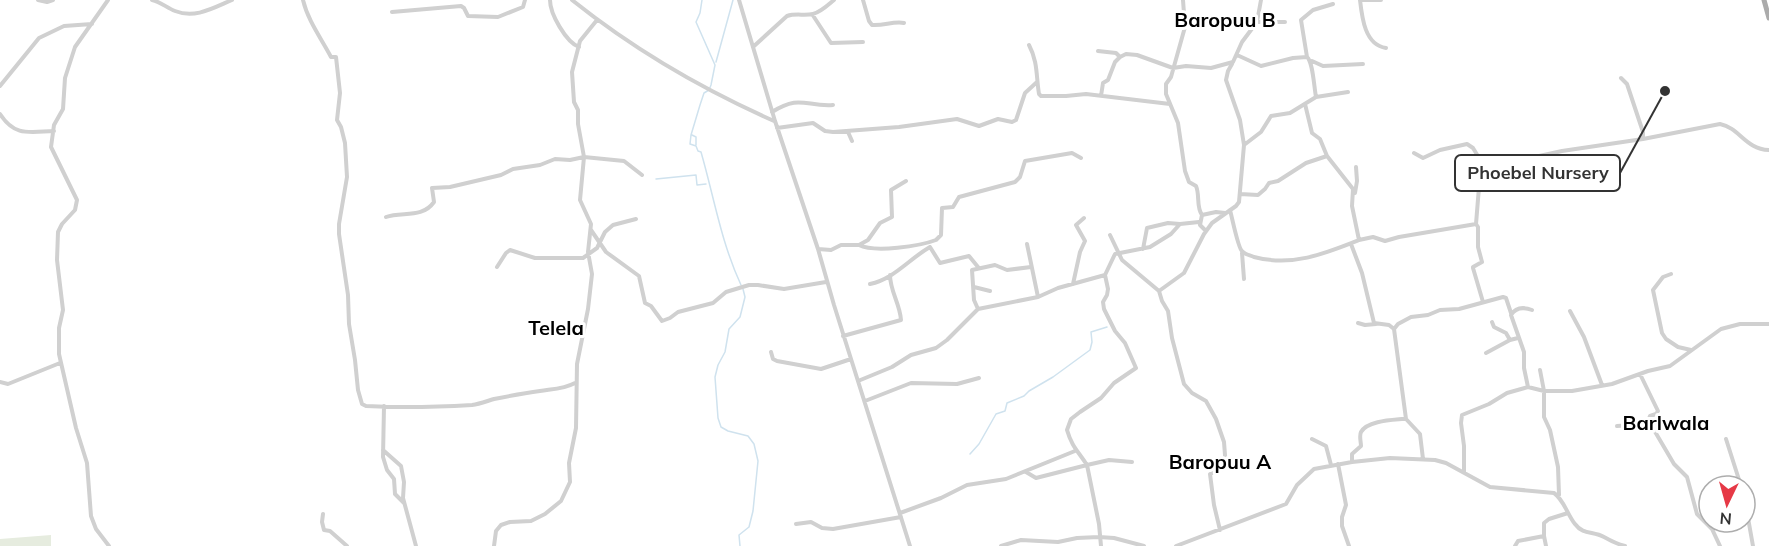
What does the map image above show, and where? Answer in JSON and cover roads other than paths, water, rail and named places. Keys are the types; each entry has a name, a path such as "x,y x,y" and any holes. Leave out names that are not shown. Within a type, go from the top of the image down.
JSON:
{"main road":[{"path":"1764,0 1769,18"}],"street":[{"path":"38,0 47,2 53,0"},
{"path":"109,0 75,47 64,78 63,109 54,125 52,153 77,200 75,210 58,232 57,260 63,302 58,343 60,363 87,463 91,516 96,529 109,546"},
{"path":"152,0 172,10 190,14 210,10 232,0"},
{"path":"303,0 309,20 316,27 331,57 336,57 338,63 340,93 336,115 345,143 347,177 339,234 358,394 364,406 414,408 423,405 431,407 477,404 514,395 556,390 575,383"},
{"path":"392,12 461,6 468,16 496,18 523,7 525,0"},
{"path":"550,0 551,14 571,42 579,47"},
{"path":"572,0 634,45 775,121"},
{"path":"739,0 777,128 818,249 826,282 910,546"},
{"path":"753,47 787,16 812,14 834,0"},
{"path":"863,0 872,25 904,23"},
{"path":"1183,0 1185,27 1171,77 1165,89 1178,123 1185,171 1189,182 1197,187 1202,216"},
{"path":"1159,291 1184,273 1212,223 1239,202 1244,145 1240,120 1226,80 1228,70 1242,42 1257,22 1261,0"},
{"path":"1381,0 1360,0 1370,39 1378,47 1386,48"},
{"path":"1333,4 1313,10 1301,20 1307,57 1323,66 1363,64"},
{"path":"812,14 831,43 863,42"},
{"path":"494,546 496,531 501,525 536,519 565,496 570,482 569,463 576,429 575,383 590,296 591,274 589,254 591,229 580,200 584,157 578,110 574,102 572,72 581,40 597,20"},
{"path":"1257,22 1285,22"},
{"path":"0,86 39,38 64,26 92,24"},
{"path":"1029,45 1038,66 1037,82 1041,96 1076,94 1170,104"},
{"path":"1098,51 1116,53 1120,57"},
{"path":"1101,96 1103,84 1108,80 1120,57 1126,54 1137,55 1173,68 1186,66 1211,68 1233,62"},
{"path":"1237,55 1261,66 1307,57"},
{"path":"1311,61 1316,97"},
{"path":"1621,78 1627,84 1643,130 1643,139"},
{"path":"777,128 813,123 827,132 848,132 957,119 979,126 998,119 1012,122 1016,120 1025,93 1037,82"},
{"path":"1244,145 1262,132 1271,116 1290,113 1316,97 1348,92"},
{"path":"772,112 783,105 795,102 833,105"},
{"path":"1305,104 1312,133 1320,139 1326,156 1351,185 1354,195"},
{"path":"0,114 14,130 21,133 54,131"},
{"path":"1484,166 1489,167 1563,151 1720,124 1731,127 1743,140 1753,146 1769,150"},
{"path":"848,132 852,141"},
{"path":"1414,153 1423,158 1440,150 1467,144 1473,148 1484,166 1479,187 1476,224 1482,262 1473,267 1484,302"},
{"path":"870,284 903,268 936,240 941,235 942,208 953,207 959,197 1015,182 1020,177 1025,161 1072,153 1081,158"},
{"path":"1240,194 1258,195 1269,183 1278,181 1306,164 1326,156"},
{"path":"386,218 392,215 409,215 430,207 434,202 432,188 450,187 501,175 555,159 570,160 584,157 626,161 642,175"},
{"path":"1520,161 1526,190"},
{"path":"1356,167 1357,181 1352,206 1359,240"},
{"path":"818,249 831,250 842,245 859,244 867,240 880,223 890,219 893,213 890,192 906,181"},
{"path":"1199,222 1202,216 1227,212"},
{"path":"1227,212 1242,252 1244,279"},
{"path":"1073,284 1080,252 1085,241 1076,225 1084,218"},
{"path":"497,267 510,250 533,258 583,258 597,248 607,230 613,225 636,219"},
{"path":"1199,222 1206,231"},
{"path":"1143,249 1147,228 1168,223 1199,222"},
{"path":"1101,546 1092,483 1086,465 1075,451 1067,430 1071,419 1101,398 1114,382 1136,368 1125,343 1111,326 1104,309 1103,302 1107,295 1106,275 1112,258 1118,253 1150,247 1171,234 1180,224"},
{"path":"1242,252 1263,259 1297,261 1319,256 1359,240 1373,237 1385,241 1476,224"},
{"path":"591,229 606,252 639,276 645,303 651,306 662,321 678,312 713,303 726,292 749,285 784,289 826,282"},
{"path":"1110,235 1118,253 1130,268 1151,282 1159,291 1168,311 1172,338 1184,384 1192,393 1206,401 1216,419 1224,442 1226,468 1210,474 1220,530"},
{"path":"859,244 863,247 882,248 930,245"},
{"path":"1027,244 1038,297"},
{"path":"1351,244 1362,273 1372,318 1376,324"},
{"path":"930,245 940,263 969,256 979,267"},
{"path":"978,309 974,300 971,271 979,267 995,265 1007,270 1031,267"},
{"path":"1671,274 1663,277 1653,290 1662,333 1672,344 1692,350"},
{"path":"843,336 901,320 896,298 891,290 890,275"},
{"path":"858,381 891,367 905,358 936,348 978,309 1038,297 1106,275"},
{"path":"974,287 990,291"},
{"path":"1394,329 1411,317 1506,298 1524,352 1524,368 1528,387"},
{"path":"1511,313 1522,308 1532,310"},
{"path":"1570,311 1587,345 1602,385"},
{"path":"1492,322 1494,327 1506,333 1510,340"},
{"path":"1358,323 1389,325 1394,329 1406,419 1420,434 1423,459"},
{"path":"1464,472 1462,416 1490,404 1507,393 1528,387 1544,391 1572,392 1602,385 1670,366 1721,329 1740,324 1769,324"},
{"path":"1486,353 1518,338"},
{"path":"771,352 773,359 777,361 821,369 851,360"},
{"path":"0,382 8,384 60,363"},
{"path":"1540,370 1544,391 1544,413 1556,450 1560,497 1573,522 1582,532 1599,535 1625,546"},
{"path":"1640,374 1657,409 1656,414 1650,416 1647,424"},
{"path":"865,401 911,383 957,384 979,378"},
{"path":"384,406 383,450 387,470 394,479 395,494 404,504"},
{"path":"1352,462 1352,454 1361,446 1362,430 1374,424 1406,419"},
{"path":"1617,426 1647,424 1654,430 1674,464 1688,477 1697,514 1712,529 1720,546"},
{"path":"1312,439 1326,446 1331,465"},
{"path":"1726,439 1738,474"},
{"path":"383,450 400,463 404,482 404,504 416,546"},
{"path":"796,524 811,522 822,528 833,529 901,515 967,485 1006,479 1075,451"},
{"path":"1176,546 1286,504 1297,485 1314,469 1352,462 1390,458 1423,459 1446,463 1496,488 1551,492 1560,497"},
{"path":"1025,471 1036,477 1108,460 1132,462"},
{"path":"1338,464 1346,505 1342,526 1349,546"},
{"path":"1546,546 1544,523 1568,513"},
{"path":"324,514 322,522 324,530 330,531 347,546"},
{"path":"1515,546 1518,541 1544,536"},
{"path":"1001,546 1021,540 1058,542 1099,537 1144,546"}],"waterway":[{"path":"702,0 696,22 715,65 711,85 704,93 700,105 690,144 696,146 701,152 723,236 741,285"},
{"path":"716,62 733,0"},
{"path":"692,135 696,137 696,145"},
{"path":"656,179 696,175 697,185 706,184"},
{"path":"740,546 739,535 749,527 753,511 758,461 754,444 748,436 721,427 718,418 715,377 725,352 729,329 740,317 745,297 743,289"},
{"path":"970,454 979,444 996,414 1005,411 1007,403 1024,396 1090,350 1091,332 1107,327"}],"place":[{"name":"Phoebel Nursery","path":"1665,91"}],"district":[{"name":"Baropuu B","path":"1225,19"},
{"name":"Telela","path":"556,327"},
{"name":"Barlwala","path":"1666,422"},
{"name":"Baropuu A","path":"1220,461"}]}
